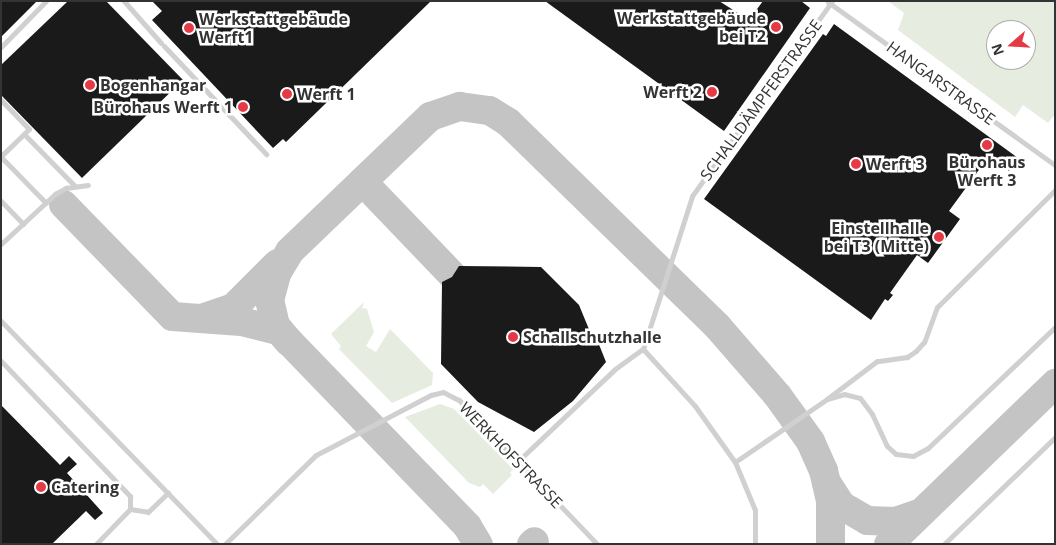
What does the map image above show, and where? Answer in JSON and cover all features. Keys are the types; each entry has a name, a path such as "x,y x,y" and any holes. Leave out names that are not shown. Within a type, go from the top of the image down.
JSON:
{"lane":[{"path":"1,47 46,1"},
{"path":"124,1 266,154"},
{"name":"HANGARSTRASSE","path":"830,2 1055,165"},
{"name":"SCHALLDÄMPFERSTRASSE","path":"643,349 692,196 830,2"},
{"path":"1,100 29,129 1,157 46,203"},
{"path":"24,134 75,186"},
{"path":"1,244 61,190 88,185"},
{"path":"735,462 827,399 877,361 907,357 916,351 924,342 937,307 1055,190"},
{"path":"1,201 23,224"},
{"path":"1,321 216,544"},
{"path":"827,399 844,394 860,398 872,414 887,446 896,454 913,456 928,448 1055,327"},
{"path":"517,462 615,369 643,349 696,406 735,462 755,510 755,544"},
{"path":"1,361 127,491 132,500 130,509 96,544"},
{"name":"WERKHOFSTRASSE","path":"224,544 316,454 436,393 449,394 459,400 597,544"},
{"path":"944,544 1055,437"},
{"path":"130,509 148,512 168,493"}],"shaded area":[{"path":"888,1 1055,1 1055,114 1048,123 1023,105 1015,117 898,30 904,13"},
{"path":"364,302 362,308 367,309 374,332 366,346 376,352 390,329 433,373 432,385 392,403 339,349 341,346 331,334"},
{"path":"440,404 454,409 513,469 510,473 512,475 493,494 483,484 480,487 469,483 405,417"}],"building":[{"path":"1,1 37,1 1,37"},
{"name":"Bogenhangar","path":"68,1 106,1 183,80 82,178 1,95 1,65"},
{"name":"Werft 1","path":"152,1 431,1 286,142 283,139 273,148 152,20 162,11"},
{"name":"Werft 2","path":"545,1 719,1 749,20 763,1 801,1 810,8 724,131"},
{"name":"Werft 3","path":"834,24 1018,158 1009,171 989,156 973,178 976,181 972,187 968,185 949,211 960,219 928,263 917,255 890,293 893,295 888,301 885,299 871,320 704,199 823,34 826,36"},
{"name":"Schallschutzhalle","path":"459,266 541,267 579,305 593,339 596,337 606,362 573,401 534,432 478,402 441,364 442,282 452,277"},
{"name":"Catering","path":"1,405 60,465 69,456 77,464 67,473 103,513 95,520 86,511 52,544 1,544"}],"taxiway":[{"path":"288,341 275,325 269,300 276,273 289,251 430,116 459,106 489,110 508,122 717,326 777,395 810,441 823,470 830,500 830,544"},
{"path":"362,181 479,303"},
{"path":"63,204 172,316 241,321 278,330 467,526 478,544"},
{"path":"204,317 233,307 277,263"},
{"path":"888,544 1055,383"},
{"path":"826,482 841,505 867,520 895,521 918,513"},
{"path":"531,544 534,541"}],"place":[{"name":"Werkstattgebäude bei T2","path":"776,27"},
{"name":"Werkstattgebäude Werft1","path":"189,28"},
{"name":"Bogenhangar","path":"90,85"},
{"name":"Werft 2","path":"712,92"},
{"name":"Werft 1","path":"287,94"},
{"name":"Bürohaus Werft 1","path":"243,107"},
{"name":"Bürohaus Werft 3","path":"987,145"},
{"name":"Werft 3","path":"856,164"},
{"name":"Einstellhalle bei T3 (Mitte)","path":"939,237"},
{"name":"Schallschutzhalle","path":"513,337"},
{"name":"Catering","path":"41,487"}]}
